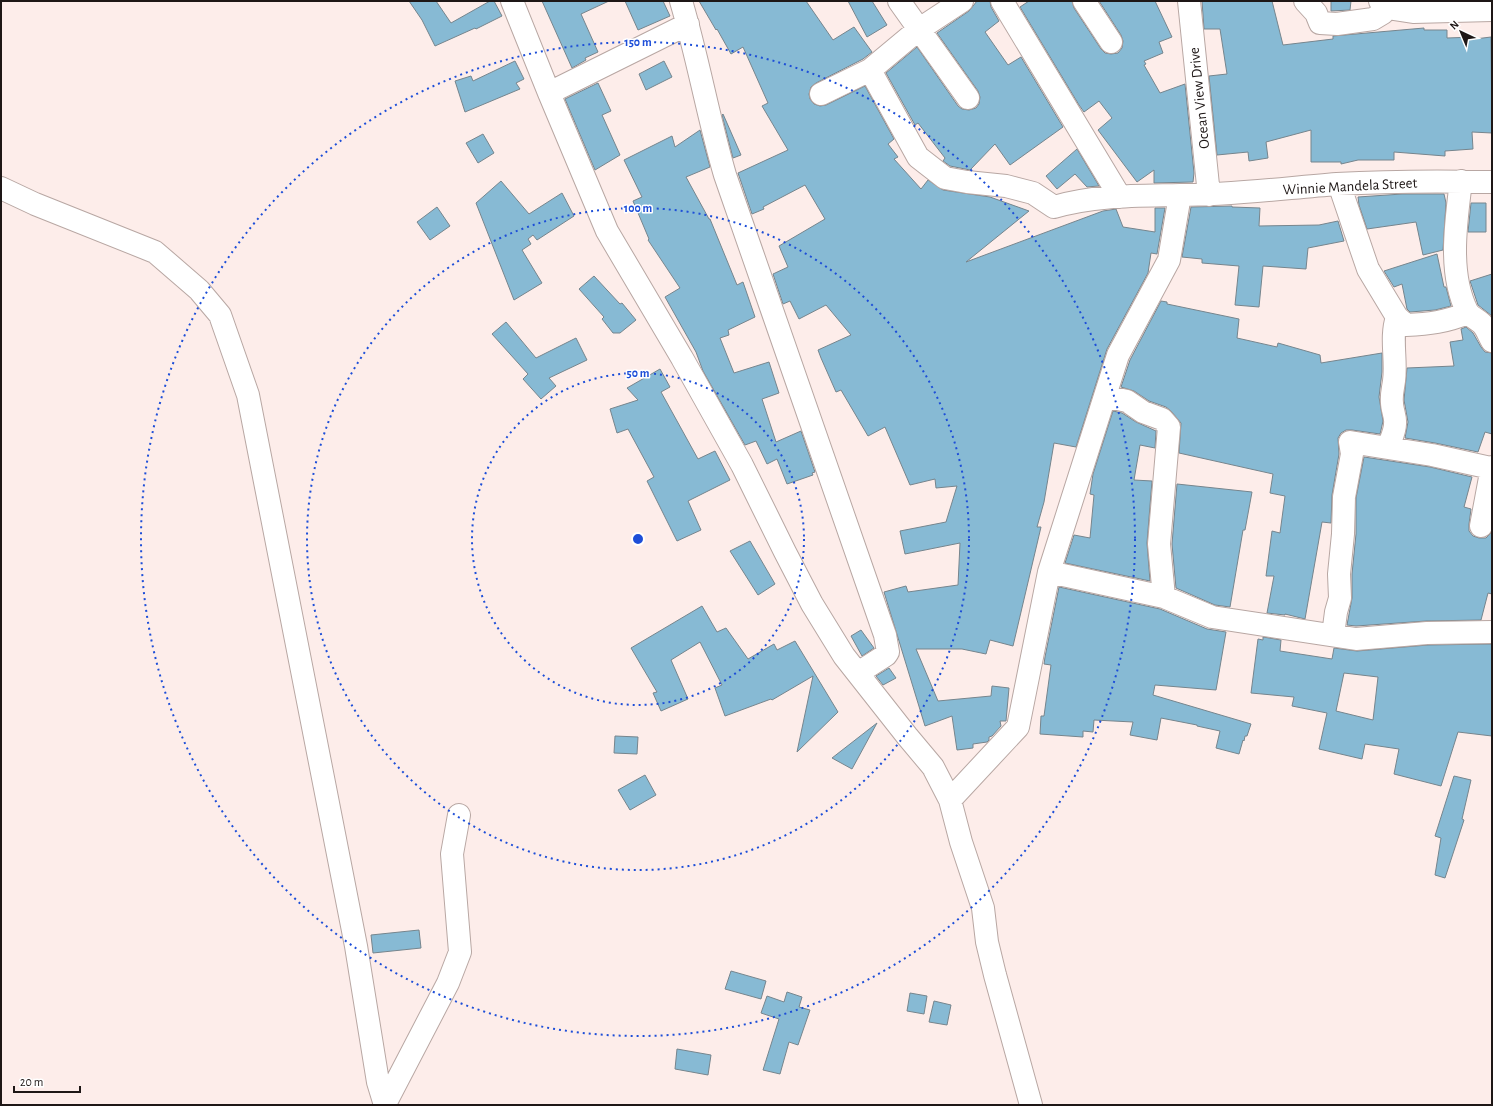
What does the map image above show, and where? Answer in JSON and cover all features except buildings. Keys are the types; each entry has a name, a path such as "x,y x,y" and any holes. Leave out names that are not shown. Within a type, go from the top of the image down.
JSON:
{"street":[{"path":"512,1 607,231 682,358 742,465 812,604 844,656 933,767 950,800 982,908 987,942 993,968 1031,1105"},
{"path":"682,1 725,175 885,635 888,652 886,655 858,673"},
{"path":"899,1 918,30 968,98"},
{"path":"821,94 870,70 918,30 962,1"},
{"path":"1002,1 1120,197"},
{"path":"1084,1 1112,42"},
{"name":"Ocean View Drive","path":"1188,1 1209,195"},
{"path":"1305,1 1316,13 1320,23 1323,24 1337,24 1373,19 1383,14 1383,4 1413,12 1492,10"},
{"path":"549,93 688,24"},
{"name":"Winnie Mandela Street","path":"870,70 918,157 945,178 1006,186 1026,191 1033,193 1054,207 1075,201 1120,197 1209,195 1339,184 1461,181 1492,182"},
{"path":"1461,181 1456,222 1456,269 1459,292 1468,313 1483,326 1492,342"},
{"path":"1339,184 1368,269 1397,317 1406,325 1450,320 1468,313"},
{"path":"1,188 35,204 155,252 199,290 220,316 248,395 356,946 378,1082 385,1104"},
{"path":"950,800 1018,727 1049,572 1118,356 1169,260 1180,195"},
{"path":"1388,448 1395,424 1391,395 1395,381 1395,349 1393,336 1397,317"},
{"path":"1106,395 1127,401 1143,412 1162,419 1169,427 1159,544 1164,597"},
{"path":"1333,636 1336,612 1340,598 1339,574 1344,497 1352,454 1350,442 1432,455 1492,467 1481,526"},
{"path":"1049,572 1164,597 1212,617 1333,636 1356,639 1427,634 1492,632"},
{"path":"385,1104 448,983 460,952 452,854 459,815"}]}
